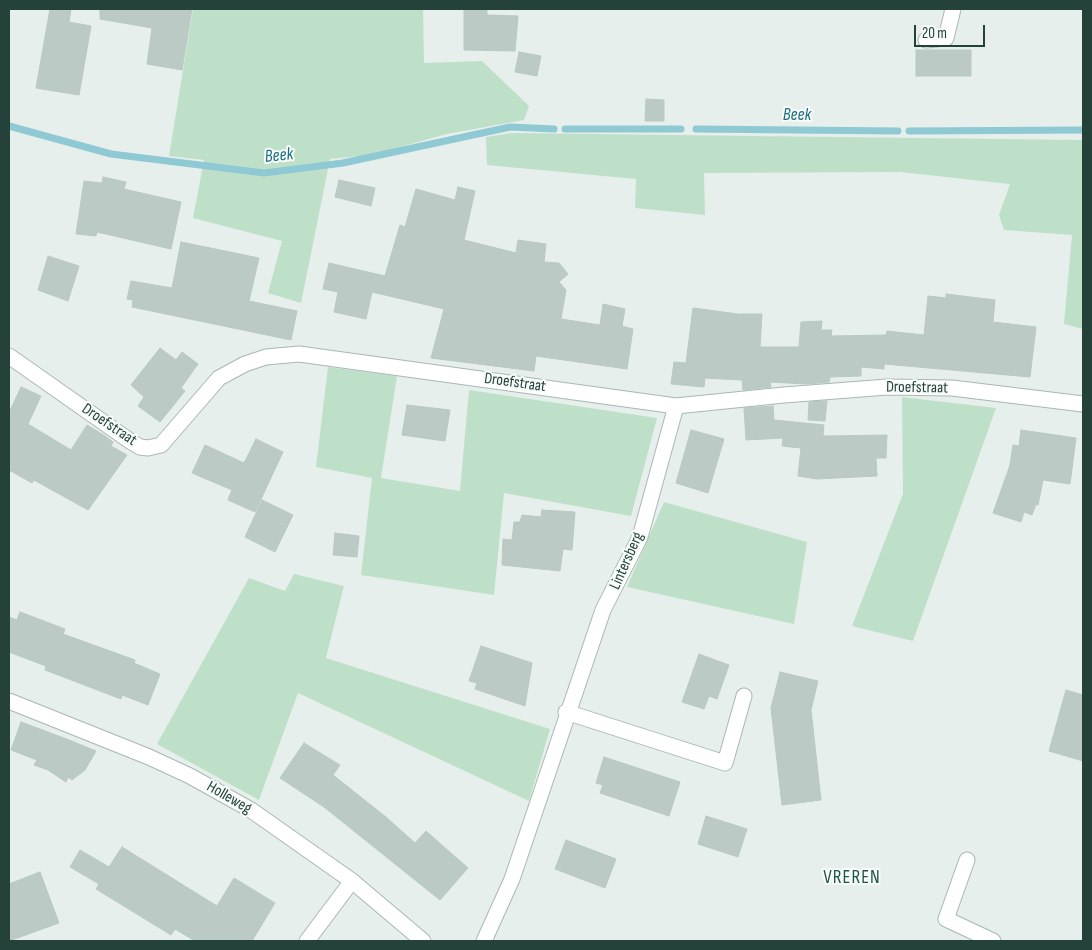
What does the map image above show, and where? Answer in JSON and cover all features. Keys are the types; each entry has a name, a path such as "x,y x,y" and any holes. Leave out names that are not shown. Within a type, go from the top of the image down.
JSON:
{"street":[{"path":"926,40 946,38 953,9"},
{"name":"Droefstraat","path":"9,356 130,441 148,448 161,445 219,378 244,364 266,357 282,356 324,356 676,406 784,394 887,387 952,388 1083,404"},
{"name":"Lintersberg","path":"484,941 512,879 566,712 603,610 640,537 676,406"},
{"path":"566,712 725,764 744,696"},
{"name":"Holleweg","path":"9,702 190,776 251,810 352,882 423,941"},
{"path":"967,860 946,918 993,941"},
{"path":"307,941 352,882"}],"green space":[{"path":"193,9 423,9 424,63 482,61 529,106 524,120 447,134 371,155 330,159 301,303 268,293 282,241 193,218 204,160 169,156"},
{"path":"513,133 1083,140 1083,329 1064,324 1072,235 1004,230 999,215 1010,184 900,172 704,173 705,215 635,208 636,179 487,165 486,137"},
{"path":"328,367 397,376 381,478 460,491 469,390 657,418 631,516 504,493 494,595 361,575 372,478 316,467"},
{"path":"902,397 996,408 913,641 852,626 903,494"},
{"path":"664,502 807,542 794,624 627,587"},
{"path":"294,574 344,586 326,658 550,729 529,801 298,693 259,800 157,744 249,578 285,591"}],"building":[{"path":"50,9 71,9 69,22 91,26 79,95 36,88"},
{"path":"100,9 192,9 182,70 147,64 152,28 100,19"},
{"path":"464,10 487,10 487,15 518,16 515,51 464,50"},
{"path":"916,50 971,50 971,76 916,76"},
{"path":"519,52 541,56 537,76 515,72"},
{"path":"646,99 664,100 664,121 645,121"},
{"path":"103,177 126,182 124,189 181,202 171,249 97,232 96,236 76,234 84,181 102,183"},
{"path":"339,180 375,188 371,206 335,197"},
{"path":"458,187 475,191 464,240 516,253 518,240 546,244 544,262 559,263 568,274 559,282 566,290 561,319 600,325 603,304 625,309 622,326 633,329 627,369 536,356 534,371 431,358 444,309 372,292 366,319 334,312 338,292 323,289 329,263 385,276 400,225 405,227 416,189 455,200"},
{"path":"181,242 259,258 249,301 297,311 291,340 132,307 133,300 127,299 131,281 172,288"},
{"path":"48,256 79,266 68,301 38,290"},
{"path":"946,294 995,300 993,322 1036,327 1030,377 884,364 884,369 861,367 861,376 830,377 829,382 806,384 770,382 771,387 743,390 742,380 705,378 704,387 671,384 674,362 686,363 693,308 738,314 762,314 760,347 799,347 801,322 822,321 821,330 832,330 831,336 886,335 887,331 924,335 928,296 946,298"},
{"path":"160,348 176,360 182,352 198,364 181,388 185,391 160,422 138,406 144,397 131,385"},
{"path":"21,387 41,396 28,424 71,450 87,425 113,442 111,446 127,455 88,510 34,480 32,483 9,470 9,413"},
{"path":"827,401 825,421 808,420 809,402"},
{"path":"407,405 450,410 445,441 402,435"},
{"path":"773,406 774,420 824,425 823,436 887,435 886,458 876,458 877,476 817,479 798,476 801,448 782,446 783,438 746,440 744,408"},
{"path":"691,430 724,439 708,493 676,483"},
{"path":"1021,430 1076,438 1070,484 1043,480 1038,505 1036,504 1032,515 1024,512 1021,522 993,513 1010,465 1013,445 1019,446"},
{"path":"256,439 283,452 255,512 228,500 232,490 192,473 205,445 244,463"},
{"path":"262,500 293,515 275,552 245,537"},
{"path":"542,510 575,512 572,550 563,549 560,571 502,565 503,539 512,540 514,522 520,522 522,515 541,517"},
{"path":"335,533 359,536 357,557 333,555"},
{"path":"20,612 65,629 63,634 135,660 134,663 160,674 148,705 122,695 121,699 45,670 46,666 9,652 9,617 17,620"},
{"path":"481,646 532,663 525,706 475,689 477,683 469,681"},
{"path":"699,654 729,665 717,699 709,696 704,709 682,702"},
{"path":"780,672 818,681 811,710 821,800 782,805 771,708"},
{"path":"1066,690 1083,695 1083,761 1049,751"},
{"path":"21,722 96,751 85,770 72,780 68,777 66,782 48,770 34,765 37,760 11,750"},
{"path":"304,743 340,765 333,775 386,817 415,843 426,831 468,868 440,900 324,807 280,778"},
{"path":"604,757 680,782 669,816 600,793 603,785 596,783"},
{"path":"706,816 747,829 738,857 698,844"},
{"path":"566,840 616,859 605,888 555,869"},
{"path":"122,847 217,906 234,878 275,903 252,941 195,941 175,929 171,935 96,889 99,884 70,867 80,850 109,867"},
{"path":"40,872 59,923 9,941 9,884"}],"waterway":[{"name":"Beek","path":"9,126 111,154 264,173 343,163 510,127 554,129"},
{"name":"Beek","path":"565,129 681,129"},
{"name":"Beek","path":"696,129 898,131"},
{"name":"Beek","path":"909,131 1083,130"}],"district":[{"name":"VREREN","path":"852,878"}]}
